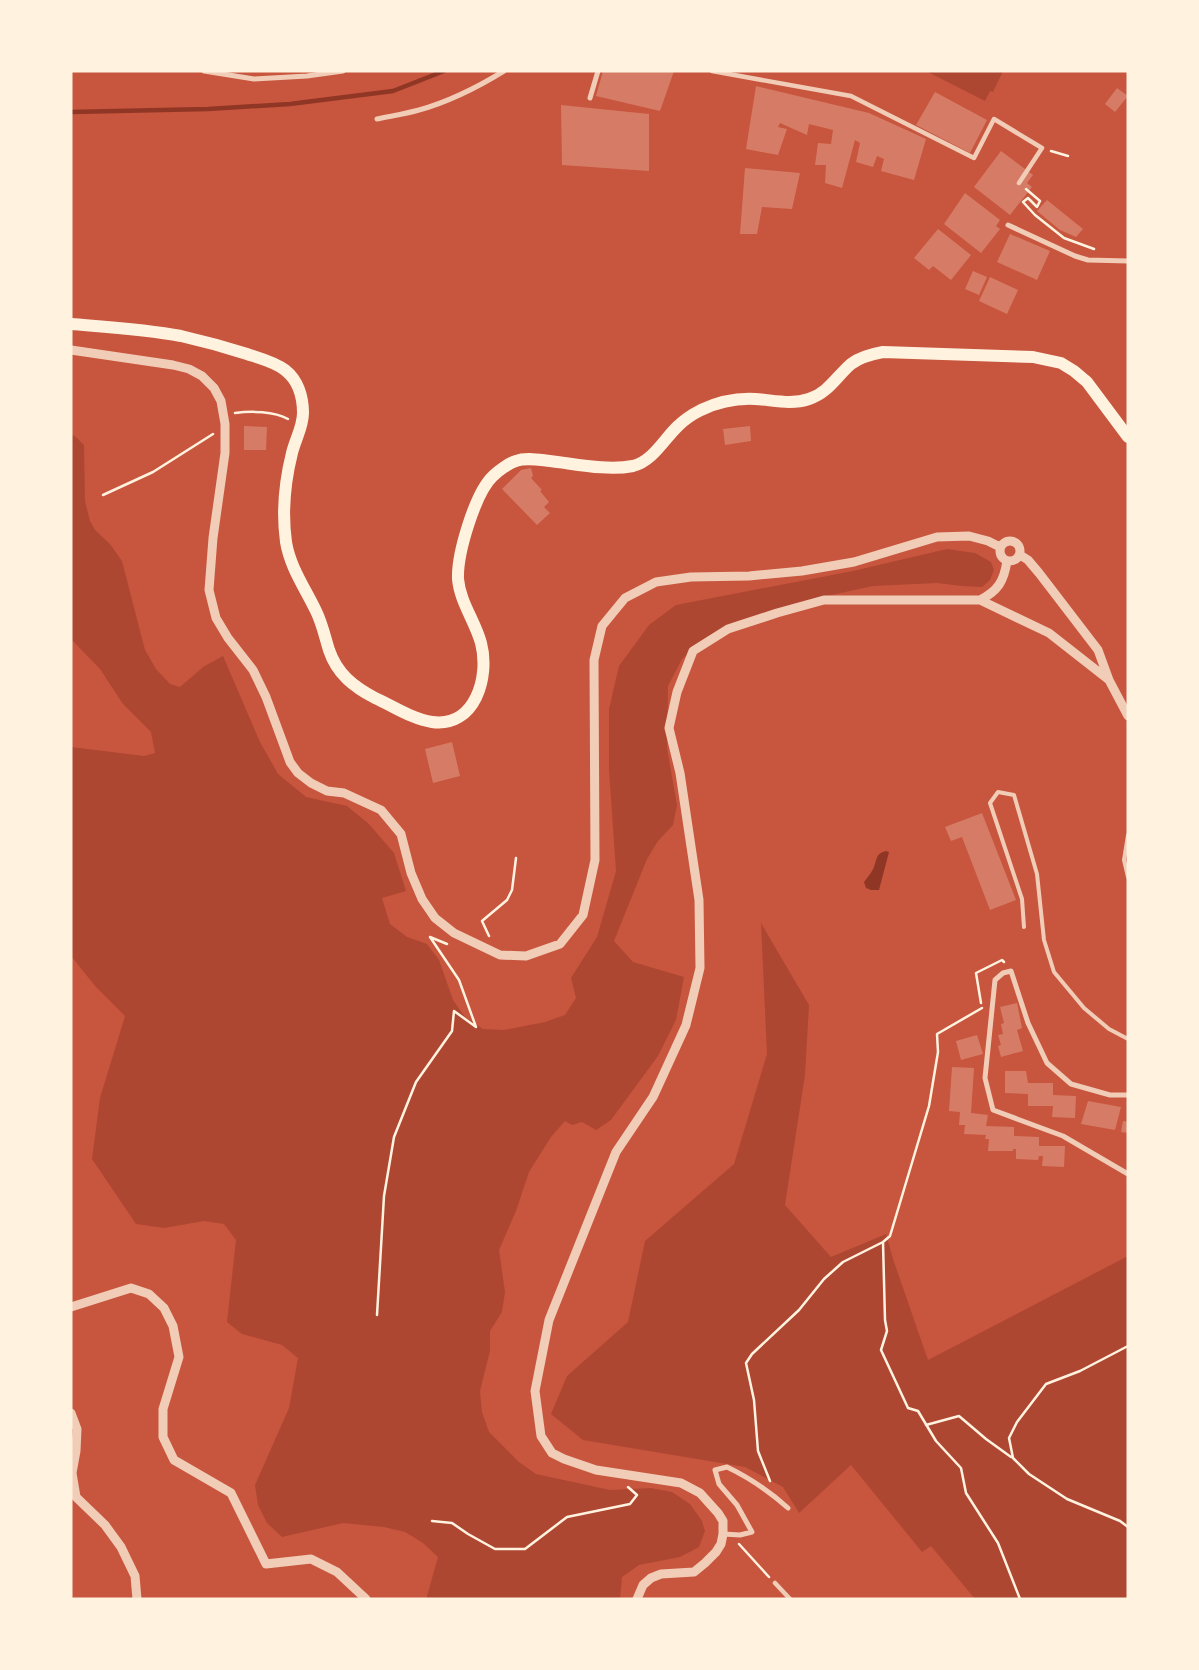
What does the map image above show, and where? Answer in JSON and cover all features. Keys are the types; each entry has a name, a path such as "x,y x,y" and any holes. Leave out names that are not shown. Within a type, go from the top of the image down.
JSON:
{"main road":[{"path":"71,324 131,329 179,336 223,347 274,364 286,370 300,391 303,413 302,424 292,454 287,482 285,506 286,544 290,558 318,615 331,657 340,672 362,691 430,722 442,723 455,720 469,709 481,688 483,664 481,643 461,595 458,580 459,562 472,513 485,487 491,477 515,461 542,460 602,467 621,467 638,464 656,452 680,424 702,410 727,401 752,399 792,402 814,398 835,382 850,364 868,355 883,352 1033,357 1062,363 1088,382 1128,437"}],"street":[{"path":"204,71 254,79 307,76 343,71"},
{"path":"376,119 420,110 485,83 504,71"},
{"path":"590,98 598,71"},
{"path":"712,71 850,96 974,158 994,118 1042,148 1020,184"},
{"path":"1008,225 1074,256 1088,260 1128,262"},
{"path":"71,350 189,369 202,376 214,388 221,401 225,427 225,454 213,538 209,590 216,618 228,638 253,670 266,697 290,762 298,773 311,784 327,791 344,793 381,810 401,834 411,872 422,899 435,918 460,936 500,955 526,956 560,944 583,915 595,860 594,660 602,626 626,598 656,582 691,577 749,576 802,571 854,562 937,537 969,536 1000,547"},
{"path":"1005,542 1016,542 1020,548 1020,555 1013,561 1007,561 1001,557 1000,547 1005,542"},
{"path":"1020,555 1028,560 1039,573 1098,650 1109,680 1128,716"},
{"path":"980,600 994,593 1004,576 1007,561"},
{"path":"637,1599 643,1585 651,1578 661,1574 694,1572 716,1552 723,1534 723,1521 700,1493 681,1483 596,1470 564,1459 552,1452 541,1436 535,1390 549,1320 616,1152 654,1097 686,1025 700,968 699,900 680,773 669,728 678,692 693,651 728,629 824,600 980,600 1049,633 1109,680"},
{"path":"1128,1095 1110,1095 1072,1084 1047,1063 1028,1023 1011,971 1004,973 995,980 985,1078 993,1110 1063,1136 1128,1174"},
{"path":"71,1307 131,1288 149,1294 164,1308 173,1326 179,1357 163,1409 163,1437 174,1460 231,1493 266,1564 311,1559 337,1572 366,1599"},
{"path":"71,1413 77,1429 76,1451 72,1472 76,1497 105,1525 121,1547 135,1576 137,1599"},
{"path":"723,1534 740,1535 752,1532 737,1505 719,1484 715,1470 727,1466 748,1476 788,1508"},
{"path":"775,1583 790,1599"}],"lane":[{"path":"1024,927 1022,898 990,803 998,792 1014,795 1037,874 1044,940 1054,972 1084,1008 1109,1029 1128,1039"},
{"path":"1128,835 1124,860 1128,877"}],"path":[{"path":"1042,148 1068,156"},
{"path":"1020,184 1040,201 1037,207 1028,198 1023,202 1035,215 1064,238 1098,251"},
{"path":"223,414 240,412 262,413 282,416 302,424"},
{"path":"103,495 153,472 225,427"},
{"path":"491,940 482,921 507,900 512,890 516,858"},
{"path":"378,1315 384,1196 394,1137 416,1082 452,1031 454,1011 476,1026 459,980 430,937 453,946 460,936"},
{"path":"773,1495 769,1474 758,1451 754,1400 746,1363 752,1354 799,1310 824,1279 843,1262 890,1236 929,1106 938,1052 937,1034 982,1008 976,973 1002,960 1011,971"},
{"path":"882,1242 887,1331 881,1350 908,1408 918,1411 936,1441 961,1468 966,1493 998,1542 1020,1599"},
{"path":"1013,1458 1009,1438 1017,1422 1046,1384 1080,1371 1128,1346"},
{"path":"926,1425 959,1416 986,1439 1013,1458 1029,1474 1067,1499 1120,1521 1128,1527"},
{"path":"432,1521 452,1523 494,1549 525,1550 566,1517 630,1504 637,1495 627,1487 620,1486"},
{"path":"739,1546 775,1583"}],"shaded area":[{"path":"926,71 1003,71 993,92 990,91 985,101"},
{"path":"71,434 84,445 85,501 90,521 95,530 110,544 122,561 145,650 156,669 170,684 180,687 203,667 223,656 260,742 278,774 306,797 347,806 369,824 394,853 406,891 382,898 390,924 407,937 427,944 439,960 453,1000 465,1017 483,1029 504,1030 545,1022 565,1015 576,998 571,978 597,937 616,871 609,770 609,709 619,666 649,625 676,605 853,571 947,549 975,553 991,562 994,570 990,580 982,587 937,583 873,586 813,599 738,621 707,637 682,659 668,686 667,748 677,805 673,825 658,841 647,859 614,941 633,962 684,977 676,1020 658,1056 611,1120 596,1130 582,1122 572,1125 565,1121 551,1137 529,1172 516,1211 499,1250 505,1292 502,1312 490,1331 490,1351 480,1391 482,1412 489,1432 519,1462 536,1474 610,1490 651,1488 672,1492 690,1504 702,1521 705,1531 699,1547 680,1557 639,1565 622,1577 620,1599 427,1599 438,1557 423,1543 405,1532 384,1527 343,1523 282,1537 267,1523 258,1505 255,1485 289,1408 298,1358 282,1345 242,1334 227,1322 236,1240 224,1224 204,1221 164,1228 136,1224 92,1159 100,1098 125,1016 96,987 71,956 71,747 144,756 155,753 151,732 123,704 100,669 71,639"},
{"path":"889,852 879,890 866,888 864,882 873,869 877,857 880,853"},
{"path":"761,923 809,1005 805,1075 785,1205 831,1257 886,1234 928,1360 1128,1256 1128,1599 975,1599 931,1546 922,1552 851,1465 799,1513 783,1487 745,1467 583,1440 551,1414 567,1376 628,1322 645,1241 734,1164 767,1054"}],"building":[{"path":"603,71 674,71 660,111 596,96"},
{"path":"756,86 869,113 926,139 914,180 881,171 884,159 877,156 873,167 856,162 860,143 855,140 842,188 825,183 826,165 815,165 818,143 831,144 833,130 809,124 807,135 780,123 778,127 787,129 778,155 746,149"},
{"path":"1117,88 1128,96 1115,112 1105,104"},
{"path":"935,92 987,120 970,153 916,125"},
{"path":"561,105 649,114 649,171 562,165"},
{"path":"1001,151 1033,175 1027,183 1032,187 1010,215 974,187"},
{"path":"745,168 800,173 792,209 762,207 757,234 740,234"},
{"path":"965,193 1000,220 996,226 1000,229 981,253 944,224"},
{"path":"1047,200 1083,229 1076,237 1060,230 1037,211"},
{"path":"938,229 971,255 951,280 933,266 929,270 914,258"},
{"path":"1010,234 1050,251 1037,280 997,262"},
{"path":"973,271 987,277 979,295 965,289"},
{"path":"990,277 1018,290 1007,314 979,301"},
{"path":"244,426 267,427 266,450 244,450"},
{"path":"750,426 751,441 725,445 723,429"},
{"path":"531,468 533,476 531,478 542,490 540,491 549,502 544,507 550,513 537,525 502,489 521,470"},
{"path":"452,742 460,776 433,783 425,749"},
{"path":"982,813 1016,900 990,910 962,837 951,841 945,827"},
{"path":"1017,1003 1022,1028 1017,1030 1023,1051 1001,1057 998,1046 1001,1045 998,1035 1003,1034 1001,1024 1004,1023 1000,1007"},
{"path":"977,1035 983,1054 961,1060 956,1041"},
{"path":"952,1067 974,1068 971,1113 988,1115 986,1126 1014,1127 1014,1136 1039,1137 1039,1146 1065,1146 1064,1167 1042,1166 1043,1156 1039,1156 1038,1160 1016,1159 1016,1149 1013,1149 1013,1151 988,1151 989,1139 985,1139 986,1135 964,1134 965,1125 959,1125 960,1112 949,1111"},
{"path":"1005,1071 1026,1071 1028,1083 1053,1083 1053,1095 1076,1096 1075,1118 1052,1117 1053,1106 1028,1106 1028,1094 1005,1093"},
{"path":"1088,1101 1121,1107 1115,1130 1081,1124"},
{"path":"1123,1121 1128,1122 1128,1133 1121,1132"}],"waterway":[{"path":"71,112 208,109 290,104 393,91 444,71"}]}
